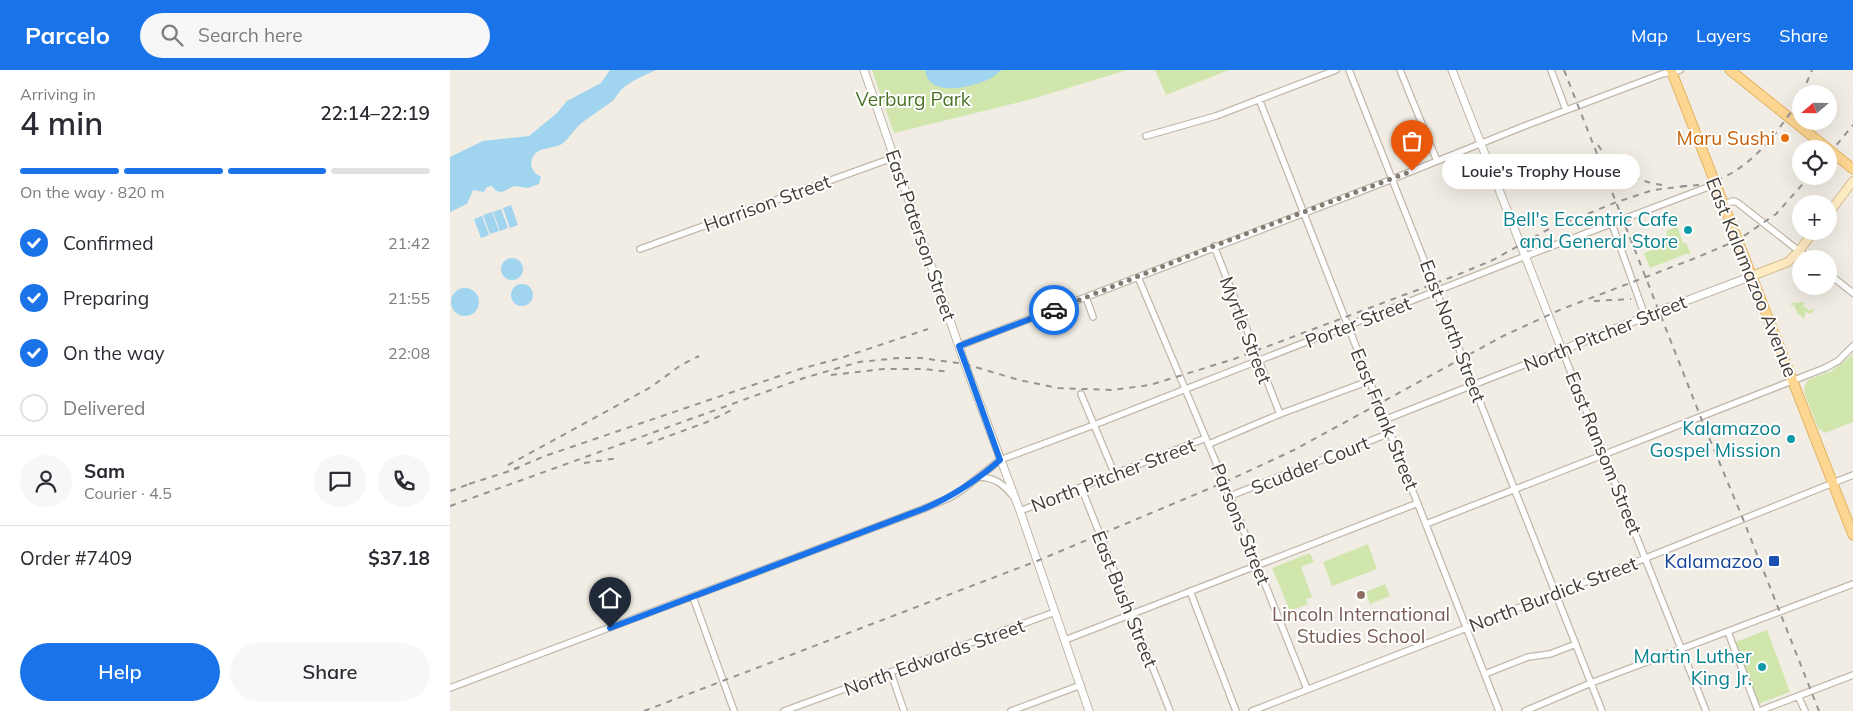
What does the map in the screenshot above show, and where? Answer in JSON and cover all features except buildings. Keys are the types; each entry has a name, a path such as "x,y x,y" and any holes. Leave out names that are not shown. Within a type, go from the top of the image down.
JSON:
{"main road":[{"path":"1730,70 1853,169"},
{"name":"East Kalamazoo Avenue","path":"1674,71 1853,535"},
{"path":"1837,202 1853,181"},
{"name":"North Pitcher Street","path":"1752,276 1788,262 1792,258"}],"street":[{"name":"East Paterson Street","path":"864,70 959,346 1020,511 1089,711"},
{"path":"1146,136 1216,116 1336,70"},
{"name":"East North Street","path":"1349,70 1602,711"},
{"path":"1400,70 1437,161"},
{"name":"East Ransom Street","path":"1452,70 1706,711"},
{"path":"1551,70 1566,110"},
{"path":"959,346 1214,246 1393,179 1566,110 1674,71"},
{"name":"East Frank Street","path":"1258,99 1498,711"},
{"name":"Harrison Street","path":"640,249 895,157"},
{"name":"Porter Street","path":"1000,460 1716,184"},
{"path":"1724,204 1734,201 1738,202 1798,250"},
{"path":"1612,224 1645,316"},
{"name":"Myrtle Street","path":"1214,246 1280,414"},
{"name":"North Pitcher Street","path":"1384,420 1645,316 1752,276"},
{"name":"Parsons Street","path":"1138,277 1230,496 1307,689"},
{"path":"1837,280 1853,293"},
{"path":"1086,297 1093,317"},
{"path":"1426,524 1793,381 1833,364 1844,357 1853,346"},
{"name":"North Pitcher Street","path":"1020,511 1369,381"},
{"path":"1081,394 1114,475"},
{"name":"Scudder Court","path":"1230,496 1390,433"},
{"path":"450,688 929,507 948,498 980,477 1000,460"},
{"name":"North Burdick Street","path":"1252,711 1646,558 1853,475"},
{"name":"North Pitcher Street","path":"980,477 990,478 1003,484 1015,498"},
{"name":"East Bush Street","path":"1081,487 1170,711"},
{"path":"1065,640 1418,503"},
{"path":"1525,711 1591,683 1853,584"},
{"path":"1190,590 1236,711"},
{"path":"693,597 734,711"},
{"name":"North Edwards Street","path":"784,711 1055,612"},
{"path":"1728,632 1759,711 1853,675"},
{"path":"1484,674 1528,657 1550,654 1576,644"},
{"path":"890,672 904,711"},
{"path":"1011,711 1081,685"},
{"path":"1798,696 1805,711"}],"green space":[{"name":"Verburg Park","path":"872,70 1127,70 1032,99 894,133"},
{"path":"1155,70 1229,70 1166,95"},
{"path":"1677,226 1683,243 1686,243 1691,254 1686,254 1650,268 1644,253 1656,248 1655,243 1668,238 1666,231"},
{"path":"1805,302 1803,306 1810,311 1813,308 1814,310 1811,314 1806,312 1804,319 1798,315 1794,305 1790,306 1792,303"},
{"path":"1853,354 1853,422 1825,433 1819,430 1804,388 1808,380 1829,373"},
{"path":"1368,544 1377,569 1332,586 1323,562"},
{"path":"1310,553 1314,562 1301,567 1312,597 1306,599 1308,604 1290,611 1272,568"},
{"path":"1385,584 1390,596 1370,604 1366,592"},
{"path":"1767,630 1790,692 1756,705 1733,643"}],"water":[{"path":"610,70 656,70 623,88 613,101 580,124 562,144 537,152 532,158 531,165 535,173 541,177 539,184 528,188 514,186 502,192 496,191 492,186 487,187 484,192 473,190 467,204 450,212 450,157 483,141 529,136 557,113 567,101 601,83"},
{"path":"925,70 1002,70 993,77 976,84 965,87 943,88 934,85 928,79"},
{"path":"511,205 518,225 510,228 503,208"},
{"path":"501,209 508,228 500,231 493,212"},
{"path":"492,212 499,231 490,234 483,215"},
{"path":"482,216 489,235 481,238 474,219"},
{"path":"512,258 520,261 523,269 520,277 512,280 504,277 501,269 504,261"},
{"path":"522,284 530,287 533,295 530,303 522,306 514,303 511,295 514,287"},
{"path":"465,288 475,292 479,302 475,312 465,316 455,312 451,302 455,292"}],"railway":[{"path":"1564,70 1819,711"},
{"path":"1806,85 1812,70"},
{"path":"1681,186 1709,183 1734,172 1756,155 1792,111"},
{"path":"1837,144 1853,125"},
{"path":"1598,145 1610,161 1626,172 1644,181 1663,185"},
{"path":"644,711 1037,561 1225,482 1294,450 1505,335 1562,309 1738,240 1776,214 1802,185"},
{"path":"450,506 804,378 859,362 921,358 965,364 1019,380 1058,388 1111,390 1150,385 1234,359 1457,275 1493,260 1547,230 1617,202 1653,190 1687,186"},
{"path":"1594,301 1631,299"},
{"path":"514,469 545,456 800,369 841,358 928,329"},
{"path":"508,465 651,387 681,365 699,356"},
{"path":"831,375 884,369 924,369 950,372"},
{"path":"647,444 707,422 734,409"},
{"path":"584,463 619,458"},
{"path":"469,484 519,468"},
{"path":"450,491 475,482"}],"way so far":[{"path":"1054,310 1214,246 1412,171"}],"place":[{"name":"Maru Sushi","path":"1785,138"},
{"name":"Louie's Trophy House","path":"1412,171"},
{"name":"Bell's Eccentric Cafe and General Store","path":"1688,230"},
{"name":"Kalamazoo Gospel Mission","path":"1791,439"},
{"name":"Kalamazoo","path":"1774,561"},
{"name":"Lincoln International Studies School","path":"1361,595"},
{"name":"Martin Luther King Jr.","path":"1762,667"}],"route":[{"path":"610,628 923,509 962,490 1000,460 959,346 1054,310"}]}
